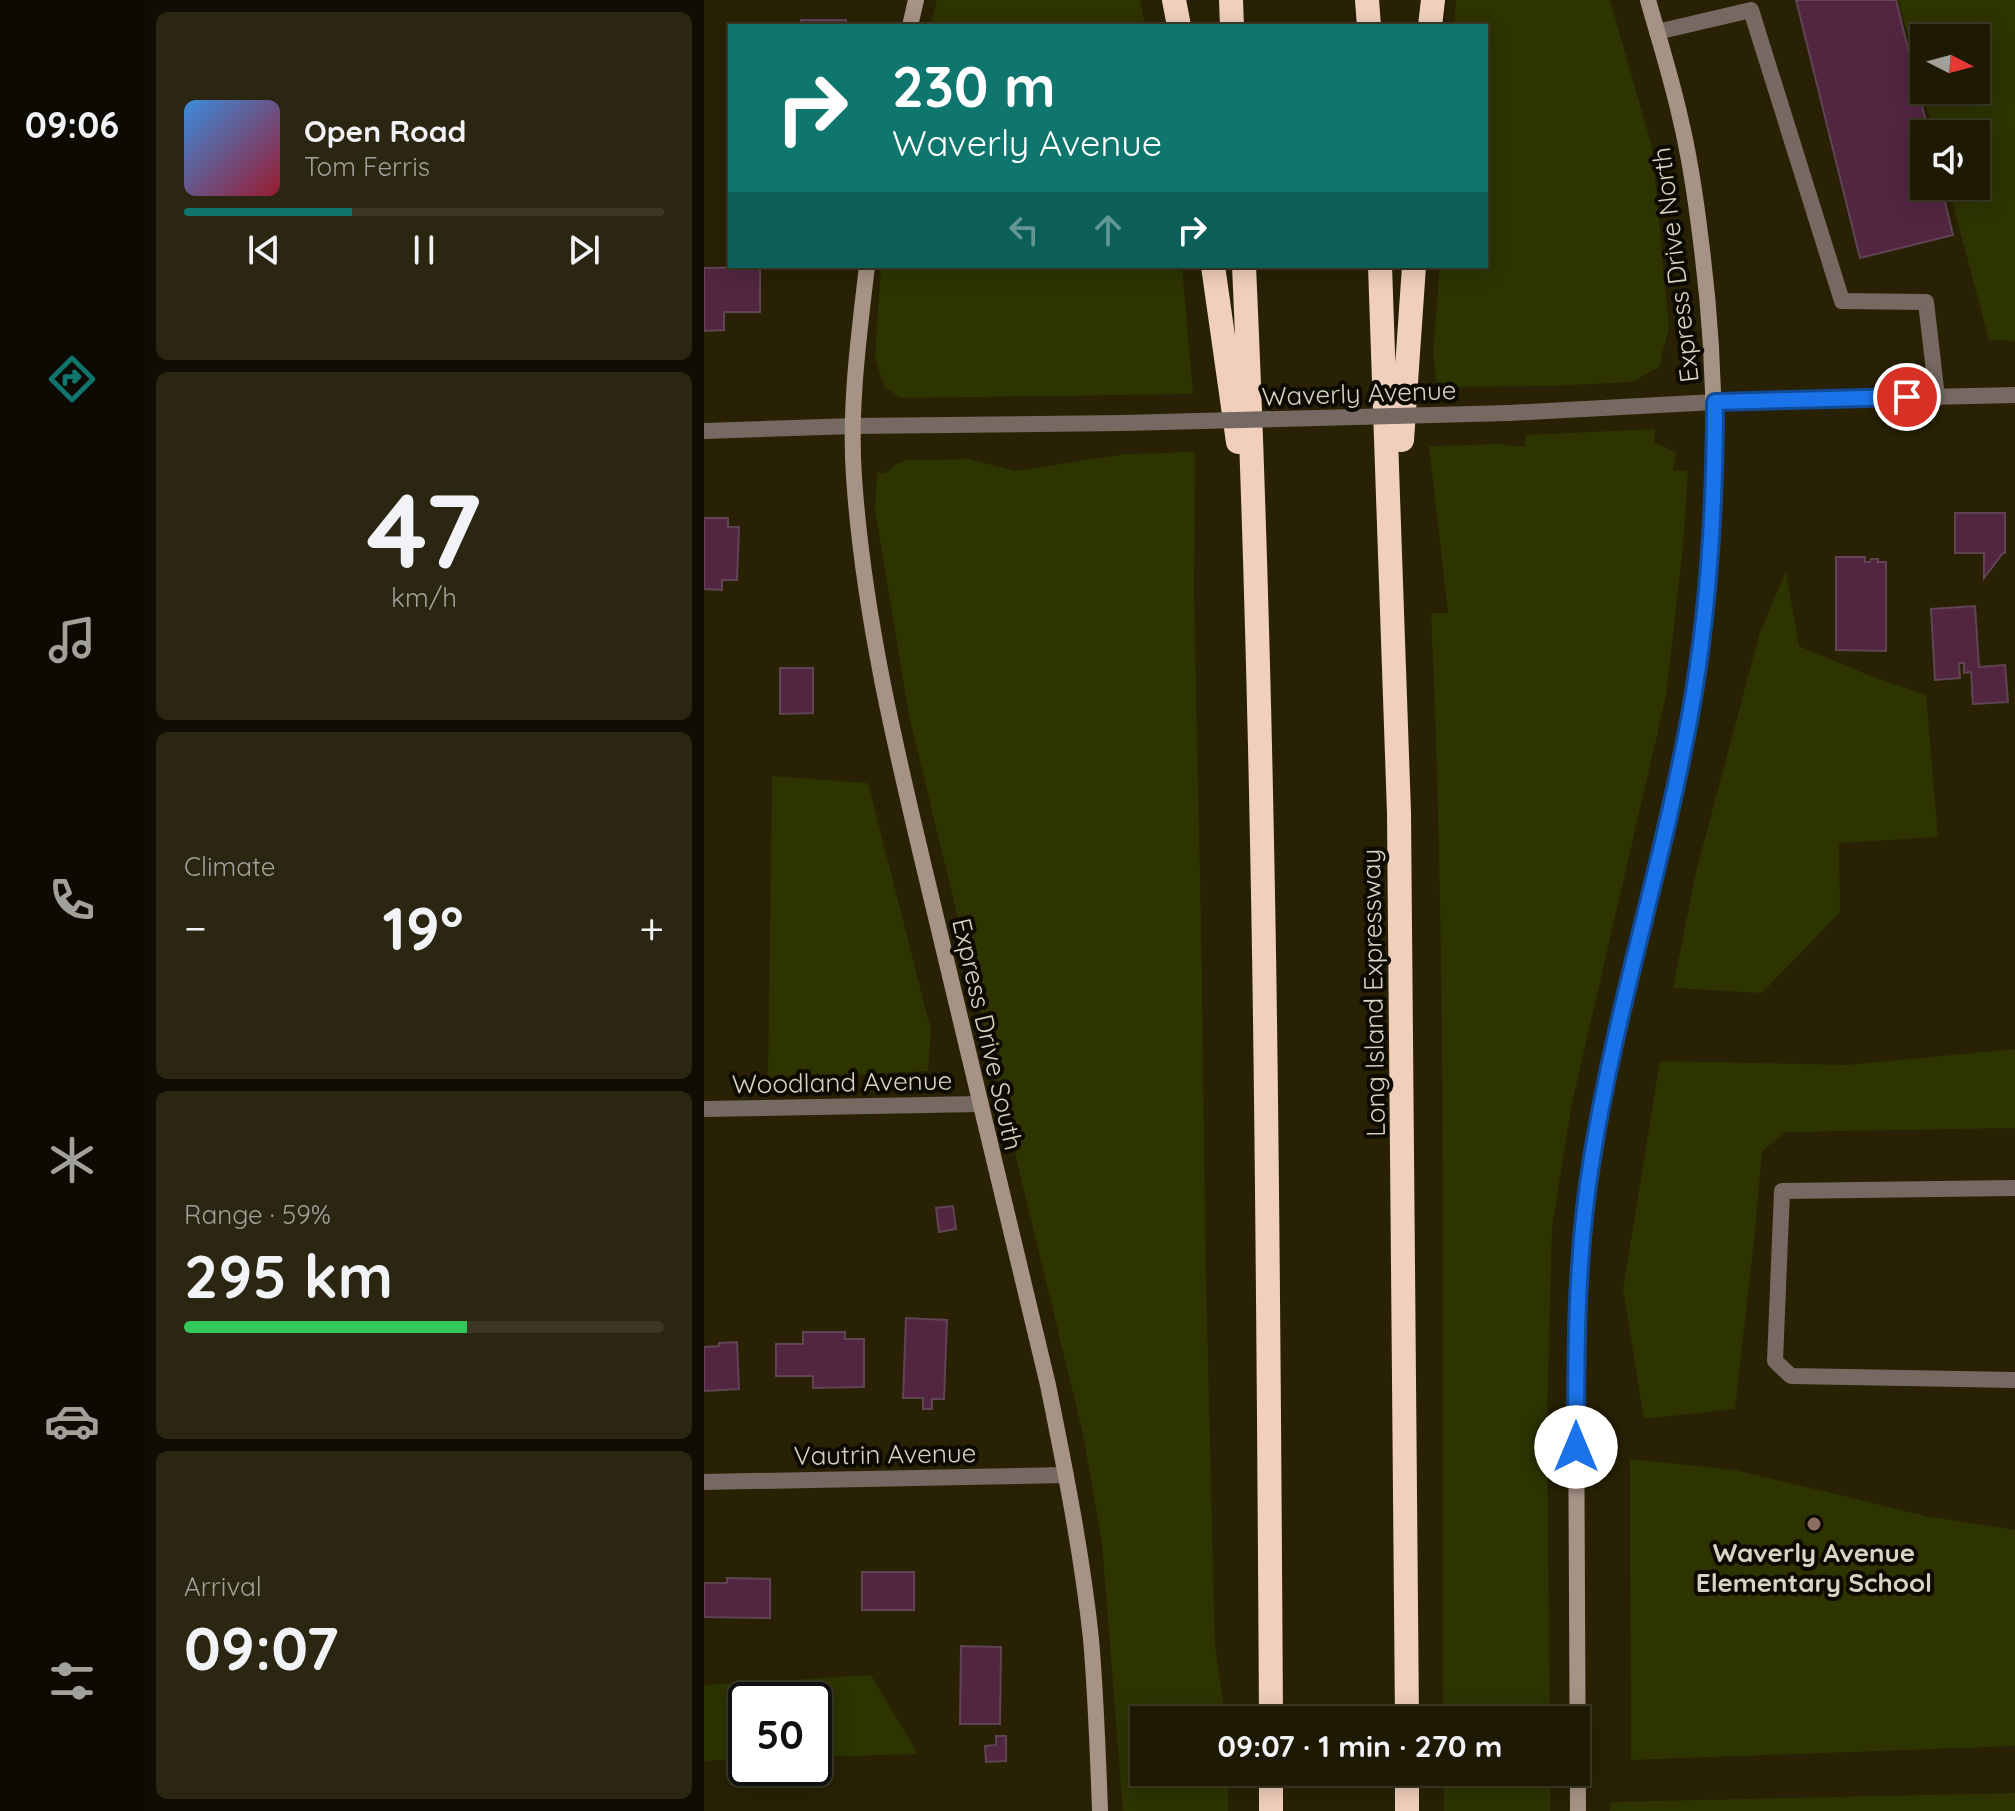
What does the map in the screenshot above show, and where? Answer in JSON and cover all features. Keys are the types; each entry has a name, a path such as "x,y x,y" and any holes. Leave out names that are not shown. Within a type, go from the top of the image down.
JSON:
{"highway":[{"path":"1174,0 1179,24"},
{"path":"1231,0 1232,24"},
{"path":"1367,0 1369,24"},
{"path":"1430,24 1433,0"},
{"path":"1213,268 1255,561"},
{"path":"1244,268 1266,1010 1271,1706"},
{"name":"Long Island Expressway","path":"1380,268 1399,813 1407,1706"},
{"path":"1392,590 1414,268"},
{"path":"1271,1786 1271,1811"},
{"path":"1407,1786 1407,1811"}],"main road":[{"path":"910,24 916,0"},
{"name":"Express Drive North","path":"1578,1811 1576,1387 1578,1273 1583,1218 1602,1097 1677,777 1699,661 1715,465 1715,402 1707,284 1697,207 1680,118 1648,0"},
{"name":"Express Drive South","path":"867,268 856,370 854,426 854,474 864,574 881,681 1048,1385 1066,1475 1090,1638 1100,1811"}],"street":[{"path":"1657,32 1751,10 1842,301 1926,302 1937,397"},
{"name":"Waverly Avenue","path":"704,431 1509,413 1715,402 2015,395"},
{"name":"Woodland Avenue","path":"704,1109 980,1104"},
{"path":"2015,1188 1782,1191 1775,1361 1791,1376 2015,1380"},
{"name":"Vautrin Avenue","path":"704,1482 1066,1475"}],"green space":[{"path":"937,0 1140,0 1145,24 931,24"},
{"path":"1456,0 1610,0 1652,147 1669,327 1659,367 1632,382 1437,387 1433,352 1440,268 1488,268 1488,24 1454,24"},
{"path":"1898,0 2015,0 2015,341 1989,340 1952,200 1990,200 1990,120 1930,120 1926,104 1990,104 1990,24 1910,24 1910,45"},
{"path":"881,268 1182,268 1193,394 901,398 884,386 875,358"},
{"path":"1655,429 1654,442 1676,453 1673,470 1688,471 1683,547 1666,696 1572,1103 1552,1227 1547,1422 1550,1706 1443,1706 1442,1028 1431,613 1448,613 1429,446 1501,444 1525,447 1526,435"},
{"path":"1195,452 1194,591 1206,1279 1215,1646 1224,1706 1130,1706 1130,1786 1228,1786 1228,1811 1123,1811 1102,1543 1083,1434 909,716 875,509 877,472 884,474 896,464 909,460 970,459 1015,471 1126,454"},
{"path":"1786,572 1799,646 1926,695 1938,837 1839,843 1840,912 1762,993 1673,988 1696,872 1760,632"},
{"path":"772,776 868,783 931,1030 928,1071 768,1079"},
{"path":"2015,1049 2015,1128 1786,1132 1762,1151 1735,1409 1644,1419 1623,1289 1660,1061 1847,1065"},
{"path":"1630,1459 1735,1470 1926,1516 2015,1530 2015,1746 1631,1760"},
{"path":"871,1675 918,1754 832,1756 832,1682 754,1682"},
{"path":"728,1684 728,1760 704,1761 704,1685"},
{"path":"1444,1786 1550,1786 1550,1811 1444,1811"},
{"path":"2015,1793 2015,1811 1610,1811 1610,1802"}],"building":[{"path":"1796,0 1896,0 1910,57 1910,104 1922,104 1926,120 1910,120 1910,200 1944,200 1953,235 1860,258"},
{"path":"801,20 846,20 847,24 801,24"},
{"path":"704,268 760,268 760,312 724,312 724,330 704,331"},
{"path":"1955,513 2005,513 2005,553 1984,578 1984,553 1955,553"},
{"path":"704,518 728,518 728,527 739,527 737,580 722,580 722,590 704,589"},
{"path":"1836,557 1865,557 1865,562 1878,559 1878,562 1886,562 1886,651 1836,650"},
{"path":"1975,606 1979,667 2005,665 2008,702 1973,704 1971,672 1964,673 1964,663 1959,663 1960,678 1935,680 1931,609"},
{"path":"780,668 813,668 813,713 780,714"},
{"path":"953,1206 956,1229 939,1232 936,1208"},
{"path":"906,1318 947,1320 944,1399 932,1399 932,1409 923,1409 923,1398 903,1398"},
{"path":"803,1332 845,1332 845,1339 864,1339 864,1387 813,1388 813,1376 776,1376 776,1344 803,1344"},
{"path":"737,1342 739,1389 704,1391 704,1347"},
{"path":"862,1572 914,1572 914,1610 862,1610"},
{"path":"727,1578 770,1579 770,1618 704,1617 704,1583 727,1583"},
{"path":"961,1646 1001,1647 1000,1724 960,1724"},
{"path":"996,1736 1006,1736 1006,1761 986,1762 985,1746 996,1745"}],"place":[{"name":"Waverly Avenue Elementary School","path":"1814,1524"}],"route":[{"path":"1576,1447 1576,1332 1583,1218 1602,1097 1690,718 1708,582 1715,465 1715,402 1907,397"}]}
